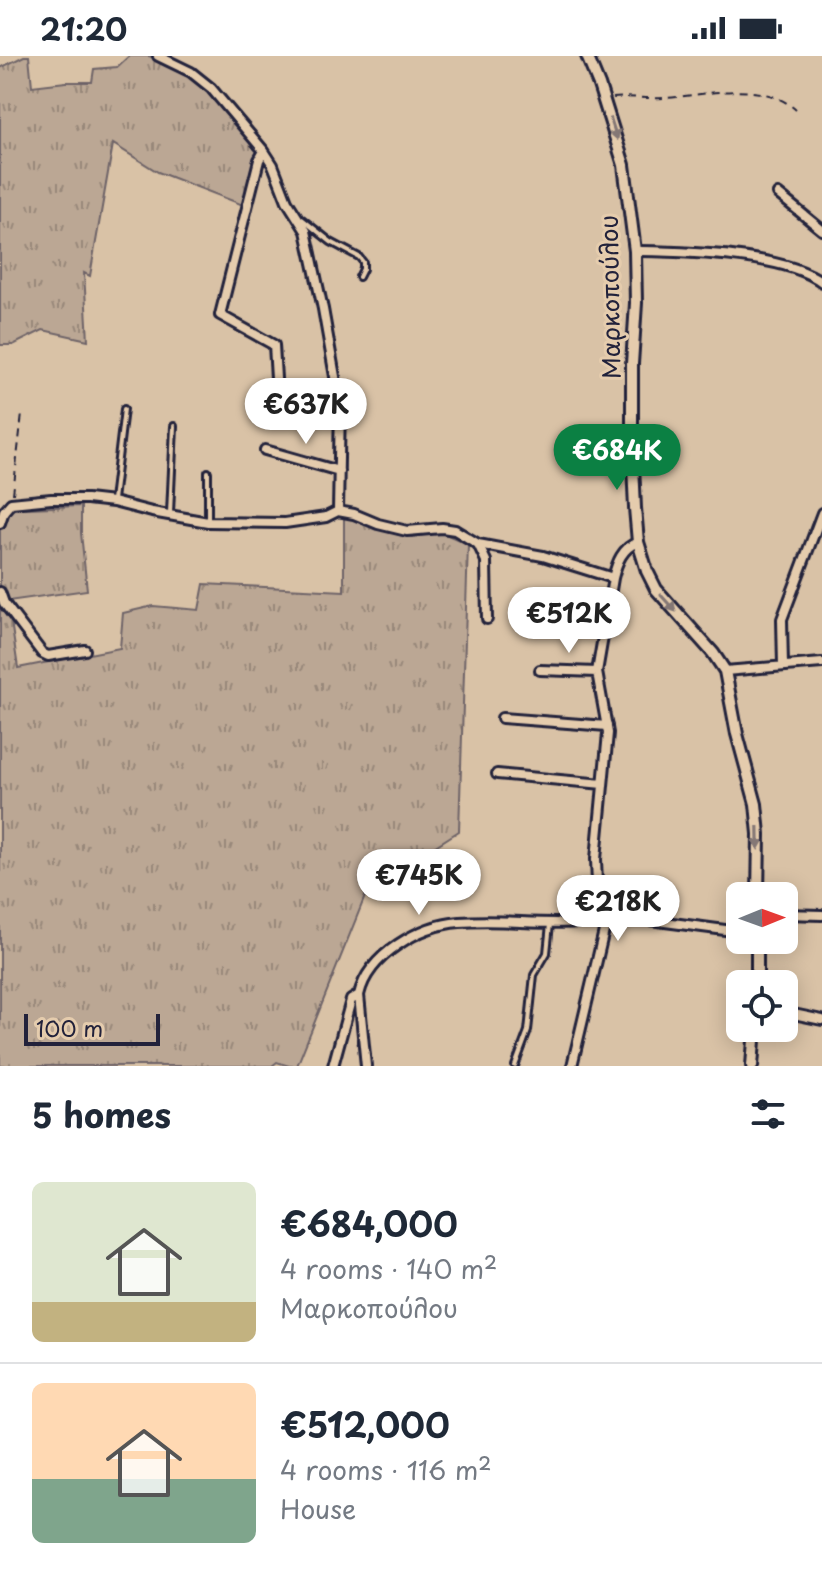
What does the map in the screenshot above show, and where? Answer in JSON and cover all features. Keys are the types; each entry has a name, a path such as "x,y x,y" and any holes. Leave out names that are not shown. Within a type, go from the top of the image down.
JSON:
{"street":[{"path":"158,56 191,72 211,88 264,151 287,201 306,231 340,405 338,511"},
{"name":"Μαρκοπούλου","path":"587,56 624,165 635,251 632,427 638,542 656,589 693,629 725,671 737,734 756,804 758,882"},
{"path":"264,151 259,160 220,315 274,345 278,412"},
{"path":"778,194 822,230"},
{"path":"635,251 692,252 766,261 822,282"},
{"path":"265,450 339,471"},
{"path":"0,523 11,503 72,499 113,502 208,522 285,523 326,517 338,511 407,531 455,530 478,544 543,556 613,578"},
{"path":"783,666 782,619 822,513"},
{"path":"572,1066 605,918 597,884 596,859 608,733 597,672 613,578 623,553 638,542"},
{"path":"478,544 486,561 487,619"},
{"path":"0,592 4,603 42,653 48,656 85,650"},
{"path":"725,671 822,663"},
{"path":"540,670 597,672"},
{"path":"502,718 607,726"},
{"path":"497,774 603,784"},
{"path":"798,914 822,915"},
{"path":"366,1066 359,995 362,984 373,966 388,951 437,927 457,922 584,922 620,916 726,930"},
{"path":"333,1066 351,1000 359,995"},
{"path":"798,1015 822,1020"},
{"path":"752,1066 754,1042"}],"lane":[{"path":"297,215 331,242 359,257 363,262 359,277"},
{"path":"113,502 124,409"},
{"path":"170,515 174,426"},
{"path":"208,472 208,522"},
{"path":"515,1066 528,1031 534,975 547,953 550,924"}],"path":[{"path":"604,99 662,98 737,90 787,101 796,110"},
{"path":"11,503 22,414"}],"green space":[{"path":"29,56 32,86 92,82 94,69 117,67 129,56 148,56 165,61 210,93 258,149 243,205 158,172 113,144 90,276 84,273 88,340 43,330 13,345 0,345 0,68"},
{"path":"81,506 87,590 8,601 18,668 120,648 123,613 153,606 199,610 204,584 344,591 344,516 399,535 412,537 441,532 468,544 459,831 368,889 297,1066 277,1062 272,1066 0,1066 0,509"}]}
